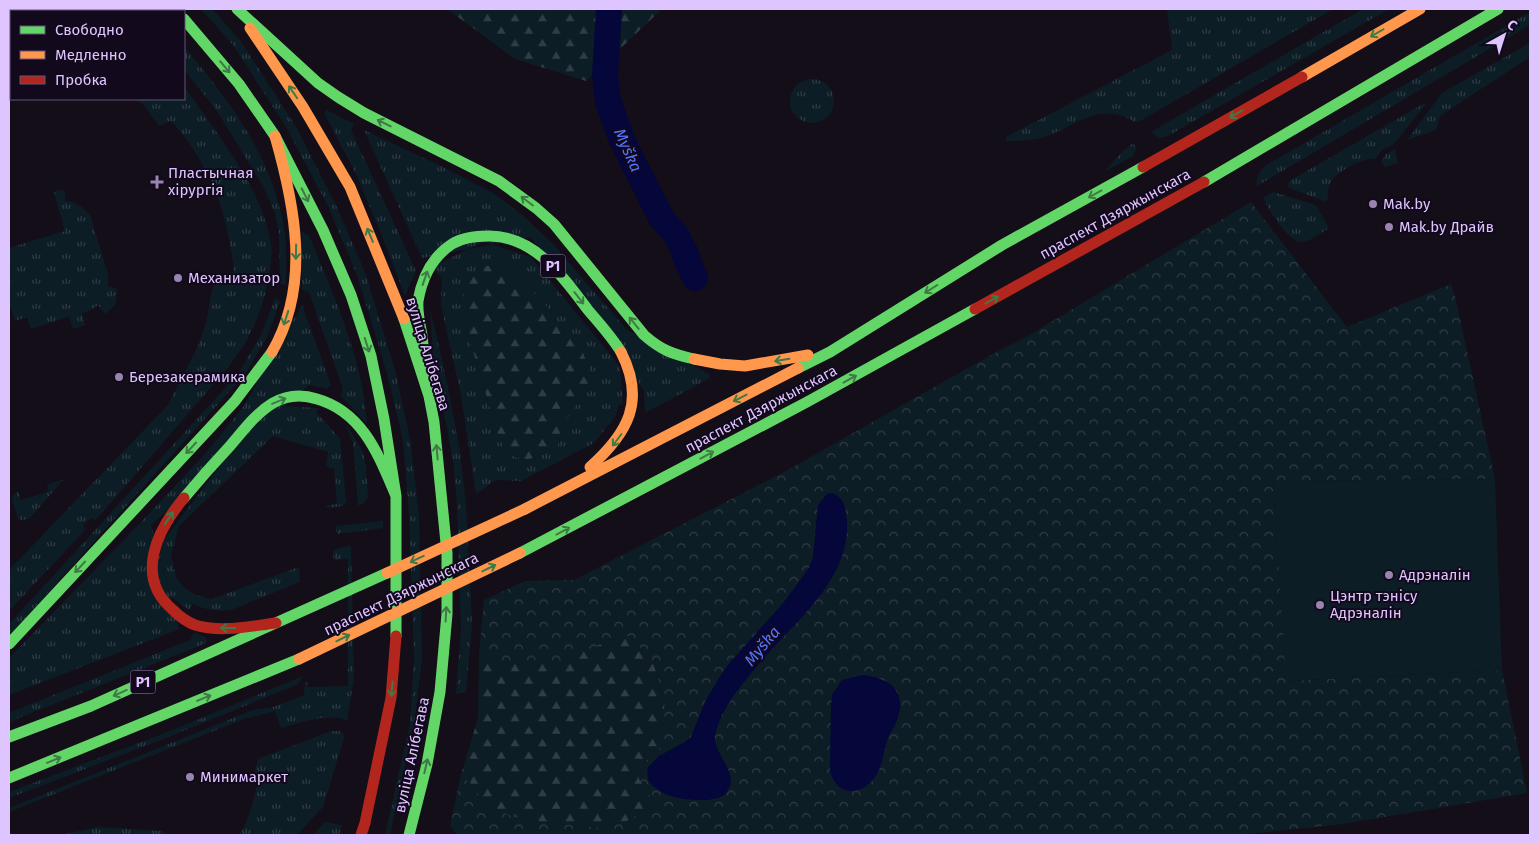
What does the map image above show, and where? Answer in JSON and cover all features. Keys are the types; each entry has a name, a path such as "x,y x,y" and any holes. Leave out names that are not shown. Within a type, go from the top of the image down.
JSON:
{"main road":[{"path":"237,9 318,83 338,97 364,114 492,177 536,208 554,224 644,335 656,346 691,360 745,366 830,352"},
{"name":"вуліца Алібегава","path":"237,9 303,107 350,187 400,310 429,396 434,422 447,553 447,614 440,692 427,764 409,835"},
{"name":"праспект Дзяржынскага","path":"9,737 91,706 525,509 830,352 1002,245 1420,9"},
{"name":"праспект Дзяржынскага","path":"9,778 299,659 520,553 807,402 1159,207 1498,9"},
{"path":"185,20 239,84 275,136 324,230 351,295 371,356 384,419 396,496 396,640 391,698 361,835"},
{"path":"9,644 235,401 260,369 279,338 292,298 296,271 296,238 287,175 275,136"},
{"name":"Р1","path":"429,396 418,304 427,272 434,259 456,241 472,236 510,238 534,250 559,272 620,350 628,366 632,382 634,402 630,417 623,431 608,451 566,488"},
{"path":"276,623 232,628 210,628 194,624 170,609 160,598 151,566 153,551 165,522 178,504 258,414 282,399 294,396 310,398 339,408 360,427 369,439 380,458 396,496"},
{"name":"Р1","path":"415,814 421,835"}],"green space":[{"path":"201,9 212,9 240,40 295,125 335,203 365,272 395,370 410,439 419,515 422,659 414,724 390,835 385,835 410,723 414,659 409,515 403,440 387,373 357,275 328,206 286,127 233,45"},
{"path":"447,9 662,9 586,81 515,59"},
{"path":"1167,9 1333,9 1140,121 1135,122 1123,116 1100,114 1043,138 1006,141 1006,137 1172,50"},
{"path":"1363,9 1389,9 1168,136 1159,138 1151,132"},
{"path":"1530,12 1530,25 1257,186 1258,175 1265,166"},
{"path":"1530,43 1530,57 1440,116 1436,130 1407,140 1442,93"},
{"path":"185,48 219,90 249,134 272,182 280,208 286,241 286,285 280,284 279,234 275,213 263,186 215,108 185,71"},
{"path":"812,79 824,83 830,89 834,101 830,113 824,119 812,123 800,119 794,113 790,101 794,89 800,83"},
{"path":"185,88 239,167 259,204 271,245 272,253 269,275 263,302 248,338 225,371 95,521 91,518 83,525 85,530 9,611 9,570 168,405 198,346 206,323 212,289 220,275 234,272 222,210 207,173 197,155 171,121 159,126 143,104 136,100 185,100"},
{"path":"1425,103 1393,145 1383,149 1375,159 1364,160 1344,170 1334,178 1329,187 1327,201 1289,188 1289,181"},
{"path":"327,110 354,124 351,130 416,271 405,296 356,174 324,113"},
{"path":"364,130 493,193 521,214 553,244 627,330 709,374 710,378 645,413 644,390 531,237 422,258"},
{"path":"1133,143 1137,148 1132,157 1105,171 1123,151"},
{"path":"1395,149 1398,163 1385,167 1381,162 1386,154"},
{"path":"58,190 65,191 65,201 82,207 90,215 108,274 108,286 117,289 116,304 105,314 98,305 82,313 85,325 73,329 69,317 31,329 27,317 15,321 9,301 9,248 65,231 54,192"},
{"path":"1273,192 1316,205 1329,228 1308,241 1300,242 1295,240 1278,223 1265,202 1263,197"},
{"path":"1251,202 1347,327 1451,284 1495,479 1273,481 1287,681 1502,670 1527,793 1343,824 1238,835 457,835 450,826 460,778 472,785 483,805 523,820 600,828 627,821 646,809 653,801 639,779 644,762 659,752 665,703 653,661 629,636 606,642 561,661 508,663 479,654 484,600 525,581 574,580 784,472 1026,337"},
{"path":"302,233 309,235 346,327 360,375 367,424 340,395 343,389 309,292 302,290"},
{"path":"484,242 531,257 620,367 623,405 619,404 615,417 594,443 521,481 496,480 476,494 461,395 441,306 442,278 435,271 439,263","holes":["543,301 557,322 574,406 565,422 557,446 507,454 498,435 462,314"]},
{"path":"484,266 504,266 543,301 557,322 583,353 589,369 588,388 565,422 557,446 526,461 507,454 498,435 462,314 464,292 468,282"},
{"path":"275,298 280,301 267,337 246,373 9,636 9,624 238,374 262,333"},
{"path":"302,305 331,385 327,389 309,385 151,525 179,628 9,695 9,658 206,453 243,407"},
{"path":"430,309 447,382 460,452 466,505 472,625 466,692 456,694 461,629 457,505 453,460 433,356"},
{"path":"285,406 318,408 317,413 340,439 346,501 343,506 327,508 326,506 337,503 334,468 329,468 326,465 328,452 273,436 179,526 171,555 176,577 184,588 196,595 211,599 299,567 300,582 231,610 212,610 193,604 189,610 171,597 160,556 163,541 223,462"},
{"path":"345,422 363,452 366,467 368,497 365,502 358,506 353,443"},
{"path":"64,479 29,519 20,520 12,498 15,493 18,492 21,500 49,492 47,485"},
{"name":"Адрэналін","path":"1495,479 1502,670 1286,681 1273,481"},
{"path":"383,521 383,528 337,534 336,526"},
{"path":"351,546 354,679 347,720 330,717 281,728 275,711 244,719 9,812 9,808 253,710 273,707 304,695 305,683 308,682 308,687 348,686 348,559 336,560 333,557 333,552 335,549"},
{"path":"194,632 205,637 207,641 204,644 9,722 9,713 190,640"},
{"path":"629,636 653,661 665,703 659,752 644,762 639,778 653,801 646,809 627,821 600,828 523,820 483,805 472,785 460,778 478,718 479,654 508,663"},
{"path":"303,676 298,684 166,738 9,798 9,792 165,733"},
{"path":"331,731 339,731 345,735 323,807 297,835 239,835 254,799 259,776 254,774 258,759"},
{"path":"325,822 342,825 339,835 313,835"},
{"path":"99,827 162,831 168,835 60,835"}],"water":[{"path":"664,218 675,229 686,234 697,247 700,256 698,268 701,275 691,281 675,266 669,242 660,228 660,220"},
{"path":"832,493 842,501 846,513 847,533 843,553 836,571 826,588 813,604 763,659 734,695 718,725 715,736 716,743 729,772 730,786 722,796 707,800 673,797 662,792 649,781 648,767 659,756 691,737 705,702 728,665 784,602 809,568 813,557 818,505 827,494"},
{"path":"863,675 881,679 894,688 900,701 900,710 888,737 877,774 865,787 850,791 838,786 830,770 832,695 842,680"}],"waterway":[{"name":"Муška","path":"609,9 605,76 608,101 622,140 662,219 677,236 695,278"}],"traffic: fast":[{"path":"237,9 318,83 338,97 364,113 499,181 536,208 554,224 644,335 667,351 694,359"},
{"path":"1204,182 1498,9"},
{"path":"185,20 239,84 275,136 323,230 351,295 371,356 384,419 396,496 396,636"},
{"path":"798,368 830,352 1002,245 1143,167"},
{"path":"429,396 418,314 420,292 425,276 439,255 452,244 465,238 484,236 505,238 520,243 534,251 558,272 621,352"},
{"path":"520,553 807,402 975,309"},
{"path":"404,319 429,396 434,422 447,553 447,614 440,692 427,764 409,835"},
{"path":"9,644 235,401 272,352"},
{"path":"184,498 261,412 278,400 300,396 306,396 333,405 358,425 376,451 396,496"},
{"path":"9,737 91,706 387,573"},
{"path":"9,778 299,659"}],"traffic: slow":[{"path":"1302,77 1420,9"},
{"path":"250,28 303,107 350,187 404,319"},
{"path":"272,352 284,326 292,300 296,245 288,190 275,136"},
{"path":"590,467 614,442 623,429 629,415 632,401 632,386 621,352"},
{"path":"694,359 745,366 808,355"},
{"path":"525,509 798,368"},
{"path":"387,573 525,509"},
{"path":"299,659 520,553"}],"traffic: jam":[{"path":"1143,167 1302,77"},
{"path":"975,309 1204,182"},
{"path":"184,498 165,524 154,554 152,568 154,583 161,597 183,619 195,625 215,628 236,628 276,623"},
{"path":"361,835 391,698 396,636"}],"place":[{"name":"Пластычная хірургія","path":"157,182"},
{"name":"Mak.by","path":"1373,204"},
{"name":"Маk.by Драйв","path":"1389,227"},
{"name":"Механизатор","path":"178,278"},
{"name":"Березакерамика","path":"119,377"},
{"name":"Адрэналін","path":"1389,575"},
{"name":"Цэнтр тэнісу Адрэналін","path":"1320,605"},
{"name":"Минимаркет","path":"190,777"}]}
